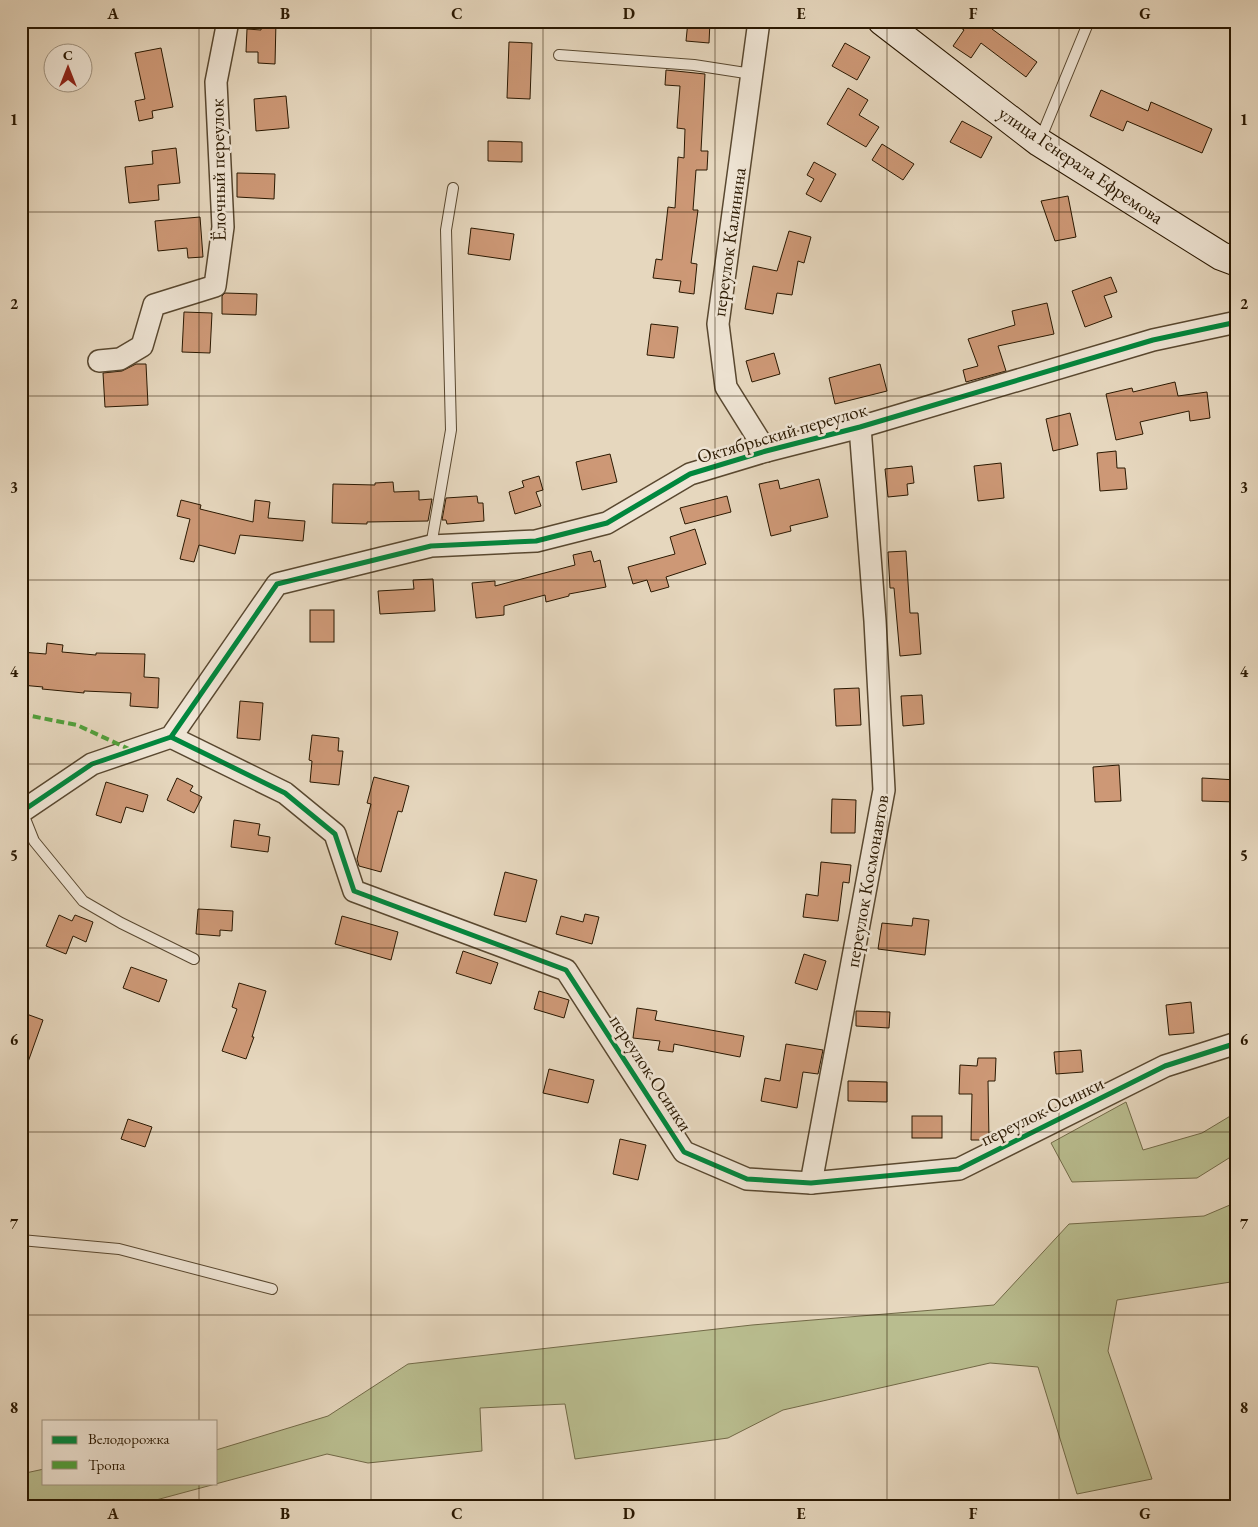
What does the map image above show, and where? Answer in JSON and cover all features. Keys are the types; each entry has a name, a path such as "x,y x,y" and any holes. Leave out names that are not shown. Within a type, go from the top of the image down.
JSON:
{"street":[{"name":"Ёлочный переулок","path":"99,361 120,359 142,346 154,305 215,286 223,227 216,82 228,21"},
{"name":"переулок Калинина","path":"759,21 718,324 726,387 766,452"},
{"name":"улица Генерала Ефремова","path":"882,21 1039,142 1221,256 1237,262"},
{"name":"Октябрьский переулок","path":"171,737 277,584 432,546 536,541 607,523 690,474 860,427 1153,340 1237,322"},
{"name":"переулок Космонавтов","path":"812,1183 884,790 875,621 860,427"},
{"name":"переулок Осинки","path":"171,737 285,792 328,828 334,834 354,891 566,970 684,1152 748,1179 812,1183 959,1169 1165,1066 1237,1043"},
{"path":"22,811 92,764 171,737"}],"lane":[{"path":"1039,142 1089,21"},
{"path":"559,55 694,65 752,74"},
{"path":"432,546 451,430 446,230 453,188"},
{"path":"22,811 34,841 83,900 121,923 194,959"},
{"path":"21,1240 119,1250 272,1289"}],"green space":[{"path":"1126,1102 1143,1150 1202,1133 1237,1112 1237,1153 1197,1178 1072,1182 1051,1143"},
{"path":"1237,1202 1237,1281 1117,1300 1108,1351 1152,1479 1077,1494 1038,1367 990,1363 783,1410 728,1438 575,1459 565,1404 480,1408 482,1451 368,1463 327,1454 218,1483 218,1449 328,1416 408,1364 752,1325 994,1305 1069,1224 1204,1216"},
{"path":"42,1469 42,1484 215,1484 156,1500 123,1506 21,1506 21,1474"}],"building":[{"path":"262,21 276,21 275,64 258,63 258,52 246,52 247,29 261,30"},
{"path":"688,21 710,21 709,43 686,41"},
{"path":"951,21 997,21 992,29 1037,62 1026,77 981,43 971,58 953,46 964,30"},
{"path":"509,42 532,43 530,99 507,98"},
{"path":"845,43 870,57 857,80 832,66"},
{"path":"161,48 173,107 152,111 153,118 139,121 135,101 145,99 135,53"},
{"path":"666,70 705,74 701,151 708,151 707,170 696,170 693,210 698,210 691,263 697,264 694,294 679,292 681,281 653,278 656,259 662,260 668,207 675,208 678,157 684,158 685,129 677,128 680,86 665,85"},
{"path":"848,88 868,100 859,115 879,127 866,147 827,124"},
{"path":"1101,90 1148,111 1151,102 1212,129 1202,153 1127,121 1123,131 1090,116"},
{"path":"286,96 289,128 256,131 254,99"},
{"path":"962,121 992,137 981,158 950,142"},
{"path":"488,141 522,142 522,162 488,161"},
{"path":"882,144 914,164 903,180 872,160"},
{"path":"176,148 180,183 158,185 159,200 129,203 125,167 153,164 152,151"},
{"path":"814,162 836,174 821,202 806,194 814,179 807,175"},
{"path":"237,173 275,174 274,199 237,197"},
{"path":"1068,196 1076,237 1055,241 1041,201"},
{"path":"200,217 203,257 188,258 187,248 158,251 155,221"},
{"path":"471,228 514,234 510,260 468,254"},
{"path":"789,231 811,237 804,263 798,261 792,295 777,293 773,314 745,309 753,266 777,271"},
{"path":"1111,277 1117,292 1104,296 1112,317 1085,327 1072,291"},
{"path":"225,293 257,294 256,315 222,314 222,296"},
{"path":"1047,303 1054,334 998,346 1006,371 966,382 963,370 978,366 968,339 1015,325 1012,311"},
{"path":"184,312 212,313 210,353 182,352"},
{"path":"651,324 678,327 674,358 647,355"},
{"path":"774,353 780,374 752,382 746,361"},
{"path":"136,364 146,364 148,405 105,407 103,373 122,371"},
{"path":"880,364 887,391 835,404 829,378"},
{"path":"1175,382 1178,396 1207,392 1210,418 1190,421 1189,411 1140,422 1143,434 1116,440 1106,394 1132,388 1133,392"},
{"path":"1070,413 1078,445 1053,451 1046,419"},
{"path":"1116,451 1117,468 1125,468 1127,489 1100,491 1097,453"},
{"path":"610,454 617,482 582,490 576,462"},
{"path":"1001,463 1004,498 978,501 974,466"},
{"path":"912,466 914,483 907,484 908,495 888,497 885,469"},
{"path":"539,476 543,490 536,492 541,506 515,514 509,492 524,487 522,481"},
{"path":"819,479 828,517 790,526 791,531 771,536 759,484 778,480 780,489"},
{"path":"393,482 394,492 419,491 419,500 432,499 428,521 367,522 367,524 332,523 333,484 375,485 375,483"},
{"path":"477,496 478,503 483,503 484,521 447,524 446,520 442,520 446,498"},
{"path":"727,496 731,512 685,524 680,508"},
{"path":"181,500 201,505 200,509 253,522 255,500 270,502 268,518 305,521 303,541 240,535 235,554 199,545 194,562 180,559 190,519 177,516"},
{"path":"695,529 706,564 666,577 669,587 651,592 647,580 633,584 628,567 675,554 670,537"},
{"path":"591,551 594,562 600,560 606,587 569,594 569,596 546,602 545,595 504,606 504,615 476,618 472,583 495,581 495,586 575,565 573,555"},
{"path":"906,551 910,613 918,613 921,654 900,656 894,588 890,588 888,552"},
{"path":"433,579 435,611 380,614 378,591 414,589 413,580"},
{"path":"310,610 334,610 334,642 310,642"},
{"path":"47,643 63,645 62,652 96,655 96,653 145,654 144,677 159,678 158,708 130,706 131,693 84,691 84,693 21,685 21,652 46,654"},
{"path":"859,688 861,725 836,726 834,689"},
{"path":"922,695 924,724 903,726 901,696"},
{"path":"240,701 263,703 260,740 237,738"},
{"path":"312,735 339,738 338,751 343,751 339,785 310,782 312,761 309,760"},
{"path":"1119,765 1121,801 1095,802 1093,767"},
{"path":"374,777 409,786 402,812 398,811 381,872 359,866 357,859 371,804 367,803"},
{"path":"177,778 193,786 190,791 202,797 194,813 167,800"},
{"path":"1202,778 1237,780 1237,802 1202,801"},
{"path":"106,782 148,795 143,812 126,807 121,823 96,815"},
{"path":"832,799 856,800 855,833 831,833"},
{"path":"234,820 260,824 258,835 270,837 268,852 231,847"},
{"path":"821,862 851,865 849,883 843,882 838,921 803,917 806,894 818,896"},
{"path":"505,872 537,880 526,922 494,915"},
{"path":"198,909 233,911 232,931 220,930 220,936 196,934"},
{"path":"585,914 599,917 592,944 556,934 561,916 583,922"},
{"path":"59,915 72,921 75,915 93,922 86,942 73,936 66,954 46,946"},
{"path":"342,916 398,932 391,960 335,944"},
{"path":"913,918 929,920 925,955 878,949 882,923 912,926"},
{"path":"463,951 498,963 491,984 456,973"},
{"path":"804,954 826,961 817,990 795,983"},
{"path":"131,967 167,980 159,1002 123,988"},
{"path":"239,983 266,991 246,1059 222,1051 237,1009 232,1007"},
{"path":"539,991 569,1000 564,1018 534,1009"},
{"path":"1191,1002 1194,1033 1169,1035 1166,1005"},
{"path":"637,1008 657,1011 655,1020 744,1036 740,1057 674,1044 673,1052 658,1050 660,1041 633,1038"},
{"path":"856,1011 890,1012 889,1028 856,1026"},
{"path":"21,1012 43,1020 23,1076 21,1075"},
{"path":"786,1044 823,1050 818,1074 803,1072 797,1108 761,1101 765,1078 780,1081"},
{"path":"1081,1050 1083,1072 1056,1074 1054,1052"},
{"path":"978,1058 996,1058 995,1081 988,1081 989,1140 971,1140 972,1094 959,1094 960,1065 977,1066"},
{"path":"549,1069 594,1080 588,1103 543,1093"},
{"path":"848,1081 887,1082 887,1102 848,1101"},
{"path":"912,1116 942,1116 942,1138 912,1138"},
{"path":"128,1119 152,1127 145,1147 121,1139"},
{"path":"620,1139 646,1145 638,1180 613,1174"}],"marked path":[{"path":"21,714 77,725 131,750"}],"cycle path":[{"path":"21,812 92,764 171,737 277,584 431,546 536,541 607,523 690,474 766,451 860,427 1153,340 1237,322"},
{"path":"171,737 285,793 335,834 354,891 566,970 684,1152 747,1179 811,1183 959,1169 1165,1066 1237,1043"}]}
